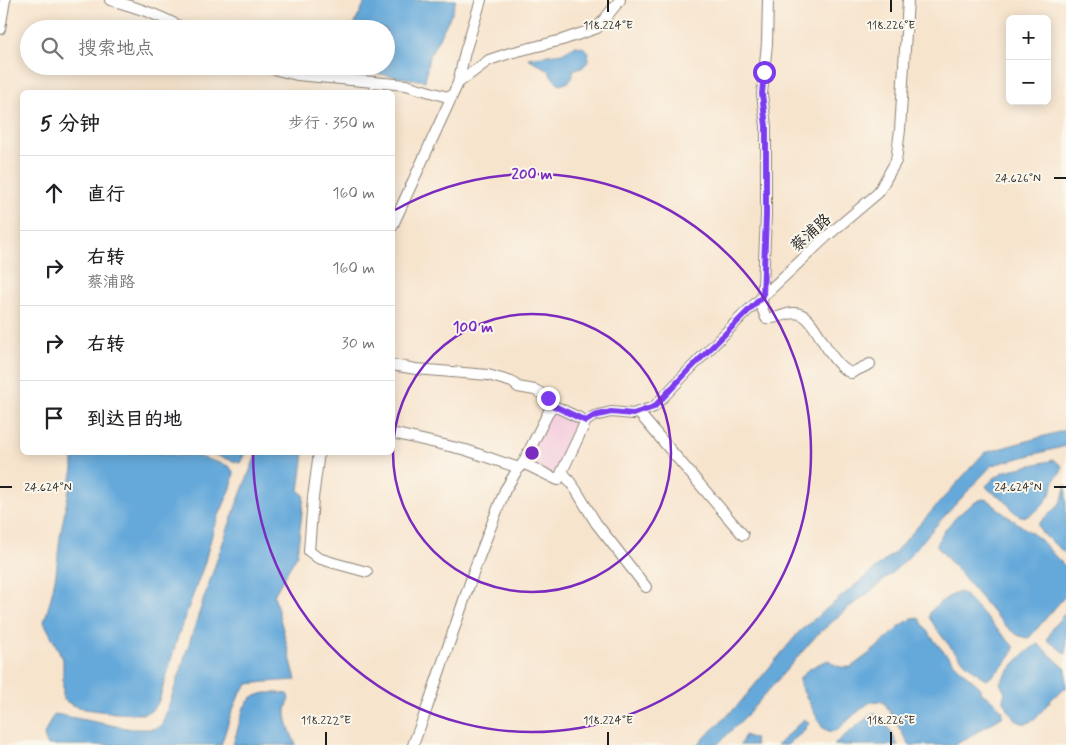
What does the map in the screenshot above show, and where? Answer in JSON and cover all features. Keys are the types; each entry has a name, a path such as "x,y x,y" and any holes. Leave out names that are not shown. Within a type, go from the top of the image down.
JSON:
{"street":[{"path":"0,29 5,0"},
{"path":"110,0 133,6 170,20"},
{"path":"395,221 458,83 465,52 481,0"},
{"path":"458,83 489,60 562,40 597,28 620,0"},
{"path":"768,0 767,43 762,94 766,126 766,215 762,308 766,318 772,319 791,312 808,318 823,343 846,371 851,373 870,364"},
{"name":"蔡浦路","path":"586,421 594,416 611,412 633,414 654,407 763,296 826,237 878,193 896,162 900,130 908,0"},
{"path":"297,75 406,85 452,98"},
{"path":"395,366 488,375 512,382 518,387 534,390 548,398 552,405 586,421 558,480 521,466 466,450 395,434"},
{"path":"413,745 437,682 476,565 506,490 521,466 552,405"},
{"path":"638,412 743,535"},
{"path":"319,455 309,551 318,558 367,572"},
{"path":"562,471 596,523 646,587"}],"shaded area":[{"path":"552,405 586,421 558,480 523,463"}],"water":[{"path":"366,0 456,0 452,13 429,57 425,81 386,75 395,75 395,20 356,20"},
{"path":"576,46 583,47 588,52 589,60 582,68 574,69 570,80 559,85 548,70 528,58 562,53"},
{"path":"1066,430 1066,446 992,465 906,560 816,636 747,715 717,745 697,745 738,705 800,631 894,553 984,453"},
{"path":"75,455 194,455 229,466 234,473 231,488 214,527 204,565 178,636 159,701 151,711 142,714 85,709 72,705 63,699 63,659 44,622 56,574 60,537 73,469 73,457"},
{"path":"214,455 244,455 240,463"},
{"path":"256,455 304,455 299,491 304,495 297,555 274,595 296,680 248,684 240,693 221,745 47,745 44,735 55,714 131,729 152,729 161,726 244,485"},
{"path":"1054,460 1062,466 1053,483 1051,492 1038,510 1025,517 1016,513 1004,500 986,486 1005,471"},
{"path":"1066,485 1066,554 1042,533 1038,525 1059,505"},
{"path":"988,500 1040,539 1066,567 1066,595 1029,638 1015,633 997,617 937,546 943,533 955,518 977,501"},
{"path":"960,592 1014,647 1011,656 987,680 971,668 955,652 929,617 930,612 940,603"},
{"path":"1066,612 1066,654 1047,640 1054,626"},
{"path":"916,618 920,619 947,655 980,687 980,692 991,699 1003,711 1002,717 955,745 909,745 887,707 880,701 871,702 837,730 829,731 822,727 800,685 800,679 803,674 829,660 839,666 851,667 902,625"},
{"path":"1038,644 1066,669 1066,688 1054,697 1034,719 1028,723 1023,723 1010,713 1003,699 1005,693 1000,683 1017,661"},
{"path":"265,693 288,694 287,718 296,745 233,745 244,707 252,697"},
{"path":"873,713 885,721 898,745 833,745"},
{"path":"804,719 809,723 803,732 787,745 777,745"},
{"path":"745,735 754,738 756,745 740,745"}],"route":[{"path":"548,398 552,405 586,421 594,416 611,412 633,414 654,407 763,296 766,215 766,126 762,94 764,72"}]}
